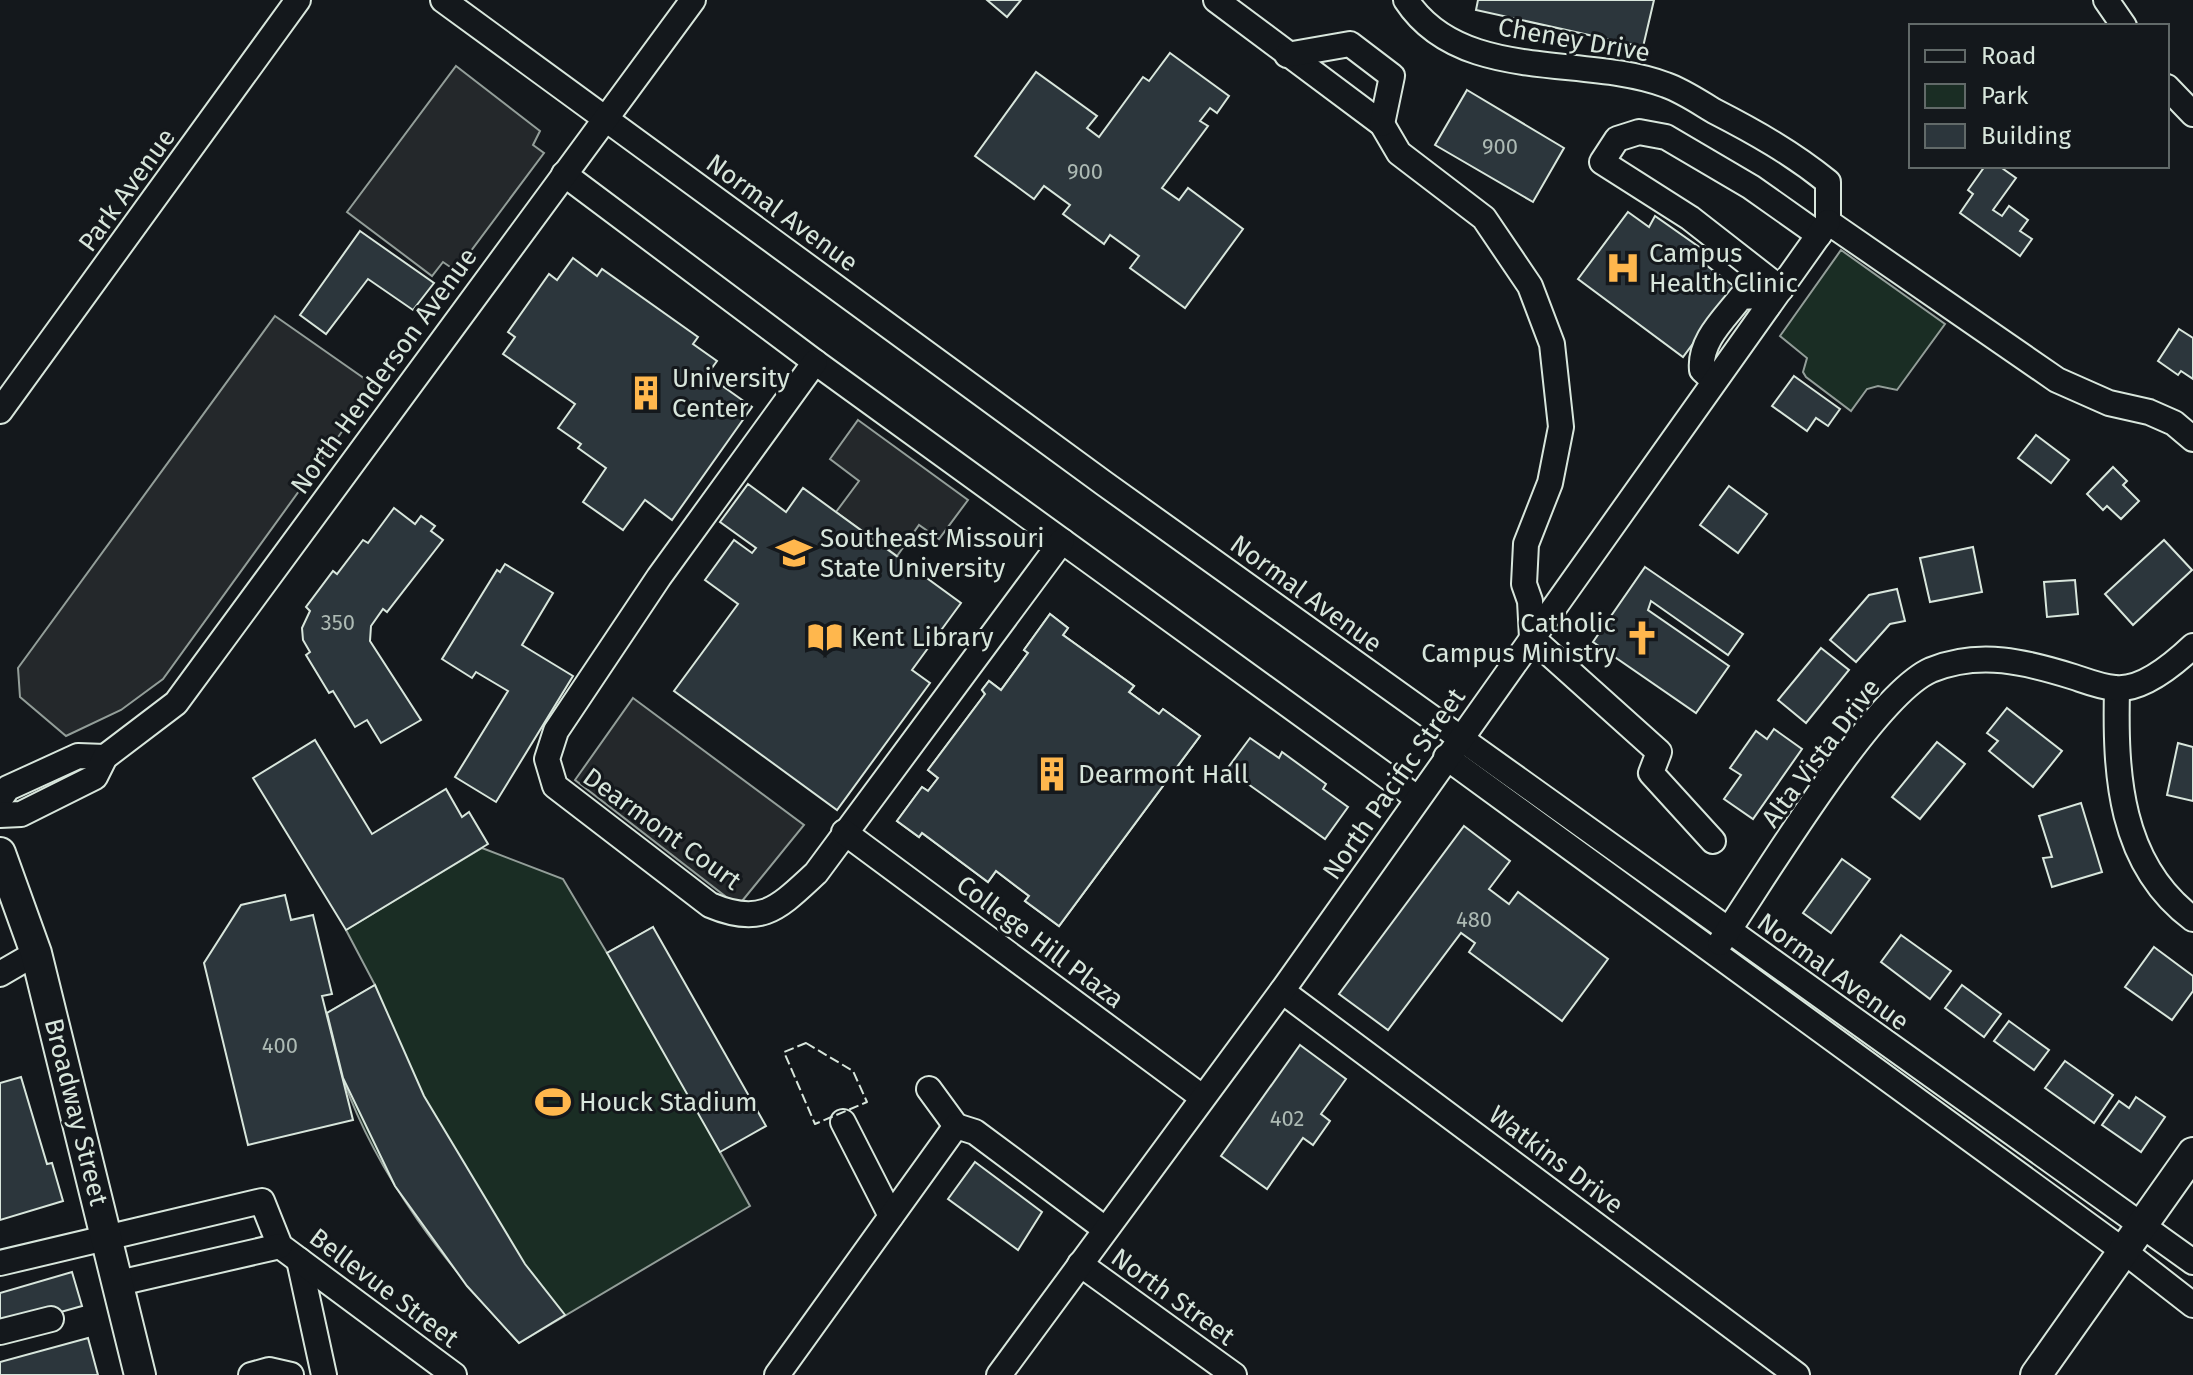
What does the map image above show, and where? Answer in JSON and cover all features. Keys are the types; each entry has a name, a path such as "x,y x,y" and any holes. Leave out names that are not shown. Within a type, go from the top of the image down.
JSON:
{"main road":[{"name":"Broadway Street","path":"0,853 36,953 140,1375"},
{"path":"2036,1375 2193,1153"}],"street":[{"name":"Park Avenue","path":"0,411 298,0"},
{"name":"Normal Avenue","path":"443,0 1453,748 1721,941 2193,1262"},
{"name":"North Henderson Avenue","path":"0,815 21,814 95,777 105,757 176,703 693,0"},
{"path":"1216,0 1382,124 1399,153 1484,218 1530,286 1552,344 1561,427 1550,483 1526,544 1524,584 1530,601 1532,638 1659,752 1651,773 1713,841"},
{"name":"Cheney Drive","path":"1406,0 1415,14 1442,35 1488,54 1541,64 1599,69 1666,85 1789,150 1828,182 1823,228"},
{"path":"2106,0 2123,24"},
{"path":"1287,55 1350,44 1392,76 1382,124"},
{"path":"2169,89 2193,114"},
{"path":"1775,297 1690,218 1602,162 1617,139 1639,132 1666,137 1823,228 2057,380 2109,403 2161,417 2193,439"},
{"path":"564,174 815,362 1417,798"},
{"name":"North Pacific Street","path":"999,1375 1282,991 1823,228"},
{"name":"Dearmont Court","path":"815,362 659,577 556,731 547,759 555,786 710,905 737,916 778,908 816,873 1062,541"},
{"path":"2193,646 2150,678 2117,689 2120,793 2135,845 2157,885 2193,919"},
{"name":"Alta Vista Drive","path":"1721,941 1851,751 1903,689 1918,677 1968,660 2002,658 2117,689"},
{"path":"0,799 8,788 78,756 105,757"},
{"name":"College Hill Plaza","path":"844,832 1202,1097"},
{"name":"Normal Avenue","path":"1721,941 2193,1305"},
{"path":"0,974 36,953"},
{"name":"Watkins Drive","path":"1282,991 1797,1375"},
{"path":"929,1089 956,1126 975,1132 1105,1229"},
{"path":"843,1122 891,1216"},
{"path":"777,1375 956,1126"},
{"name":"Bellevue Street","path":"0,1263 107,1235 262,1201 290,1253 454,1375"},
{"path":"290,1253 324,1375"},
{"name":"Bellevue Street","path":"119,1283 290,1253"},
{"name":"North Street","path":"1080,1264 1234,1375"},
{"path":"0,1332 51,1319"},
{"path":"251,1375 269,1370 291,1375"}],"green space":[{"path":"1841,250 1945,324 1897,390 1878,386 1867,389 1851,411 1806,377 1803,372 1807,358 1780,336"},
{"name":"Houck Stadium","path":"482,848 563,879 607,953 653,927 720,1152 750,1206 519,1343 441,1252 376,1152 343,1079 327,1013 375,985 346,930"}],"shaded area":[{"path":"456,66 540,131 533,145 544,153 456,271 443,262 432,276 347,212"},
{"path":"275,316 375,386 163,679 121,710 66,736 20,697 18,668"},
{"path":"858,420 968,500 939,539 919,525 897,556 836,512 859,481 830,459"},
{"path":"633,698 804,825 738,906 575,780"}],"building":[{"path":"987,0 1021,0 1007,17"},
{"path":"1478,0 1654,0 1643,47 1476,10"},
{"path":"1170,53 1229,96 1217,113 1210,108 1200,121 1208,126 1162,188 1179,200 1188,188 1243,229 1185,308 1130,268 1139,256 1110,235 1104,244 1063,214 1070,205 1044,186 1034,199 975,156 1036,72 1097,116 1087,128 1099,137 1143,77 1149,81"},
{"path":"1467,90 1564,148 1533,202 1435,145"},
{"path":"1984,168 2002,168 2016,178 1993,210 2002,216 2009,206 2028,220 2020,231 2032,239 2020,256 1960,213 1973,194 1968,190"},
{"path":"1628,212 1649,227 1655,216 1712,256 1706,265 1735,287 1683,357 1578,279"},
{"path":"360,231 434,283 413,310 368,279 326,334 300,315"},
{"name":"University Center","path":"573,258 597,276 602,269 698,337 693,344 717,361 707,375 752,407 672,520 645,500 623,530 583,502 606,468 578,448 581,444 558,428 575,404 503,354 515,337 508,332 549,274 557,280"},
{"path":"2179,329 2193,338 2193,379 2181,371 2178,375 2158,361"},
{"path":"1794,376 1840,409 1828,426 1816,418 1807,431 1772,406"},
{"path":"2036,435 2069,460 2051,483 2018,458"},
{"path":"2113,467 2127,481 2123,485 2139,501 2121,519 2107,506 2103,510 2087,494"},
{"name":"Kent Library","path":"748,484 786,512 803,488 961,603 912,670 930,683 837,810 674,691 738,604 705,580 734,540 752,553 756,548 720,522"},
{"path":"1729,486 1767,514 1738,553 1700,525"},
{"path":"394,508 415,524 421,516 435,526 431,531 443,540 387,612 383,609 371,626 370,641 421,720 381,743 367,720 355,727 333,691 329,693 306,655 310,652 303,640 302,628 310,611 306,607 333,571 337,574 363,540 368,543"},
{"path":"2164,540 2192,570 2133,625 2105,594"},
{"path":"1973,547 1982,592 1930,602 1920,558"},
{"path":"505,564 553,593 522,645 573,676 496,802 455,777 508,691 476,672 472,678 442,659 497,570 500,572"},
{"name":"Catholic Campus Ministry","path":"1645,567 1743,634 1728,655 1651,601 1648,610 1729,666 1696,713 1593,642"},
{"path":"2075,580 2078,614 2047,617 2044,582"},
{"path":"1897,589 1905,621 1890,624 1856,662 1830,640 1869,595"},
{"name":"Dearmont Hall","path":"1050,614 1068,628 1063,635 1134,686 1129,692 1159,714 1163,709 1200,736 1059,926 1025,901 1029,896 996,871 988,882 922,833 919,837 897,821 922,787 928,791 938,778 928,770 985,694 982,690 989,681 1001,690 1028,653 1024,650","holes":["1038,662 1115,717 1124,705 1151,724 1093,805 1046,772 1064,747 1007,706","963,760 974,769 980,765 1028,800 1042,780 1089,814 1035,889 1001,864 1011,851 936,797"]},
{"name":"Dearmont Hall","path":"1050,614 1068,628 1063,635 1134,686 1129,692 1159,714 1163,709 1200,736 1059,926 1025,901 1029,896 996,871 988,882 922,833 919,837 897,821 922,787 928,791 938,778 928,770 985,694 982,690 989,681 1001,690 1028,653 1024,650"},
{"path":"1821,648 1849,670 1806,723 1778,700"},
{"path":"2007,708 2062,751 2033,787 1989,751 1998,741 1987,733"},
{"path":"1774,729 1802,749 1753,819 1724,799 1741,775 1730,768 1756,731 1767,739"},
{"path":"1250,738 1279,758 1282,752 1326,784 1323,789 1348,807 1325,839 1227,769"},
{"path":"315,740 372,834 446,789 462,817 469,812 488,844 346,930 253,778"},
{"path":"1937,742 1965,764 1920,819 1892,797"},
{"path":"2178,743 2193,747 2193,801 2167,795"},
{"path":"2081,803 2102,872 2052,887 2043,858 2052,857 2039,816"},
{"path":"1464,826 1510,861 1489,889 1509,904 1518,892 1608,959 1562,1021 1469,952 1475,943 1461,933 1388,1030 1339,994"},
{"path":"1842,859 1870,879 1831,933 1803,913"},
{"path":"285,895 291,920 313,915 332,994 322,996 353,1120 248,1145 204,963 241,905"},
{"path":"653,927 766,1126 720,1152 607,953"},
{"path":"1901,935 1951,971 1930,999 1881,962"},
{"path":"2154,947 2193,976 2193,991 2172,1020 2125,987"},
{"path":"375,985 424,1096 525,1264 565,1315 519,1343 467,1286 395,1186 343,1078 327,1013"},
{"path":"1962,985 2001,1014 1984,1037 1945,1008"},
{"path":"2009,1021 2049,1050 2034,1070 1994,1041"},
{"path":"1300,1045 1346,1079 1321,1114 1330,1121 1313,1145 1303,1138 1267,1189 1221,1156"},
{"path":"2065,1061 2113,1095 2094,1123 2045,1088"},
{"path":"21,1077 47,1164 52,1163 63,1201 0,1220 0,1083"},
{"path":"2136,1097 2165,1117 2141,1152 2102,1125 2119,1101 2129,1108"},
{"path":"975,1162 1042,1212 1018,1250 948,1199"},
{"path":"72,1272 82,1306 0,1329 0,1293"},
{"path":"88,1338 98,1375 0,1375 0,1362"}],"fence":[{"path":"806,1043 853,1071 867,1102 815,1124 784,1052 806,1043"}],"place":[{"name":"Campus Health Clinic","path":"1623,268"},
{"name":"University Center","path":"646,393"},
{"name":"Southeast Missouri State University","path":"794,553"},
{"name":"Kent Library","path":"825,637"},
{"name":"Catholic Campus Ministry","path":"1642,638"},
{"name":"Dearmont Hall","path":"1052,774"},
{"name":"Houck Stadium","path":"553,1102"}]}
